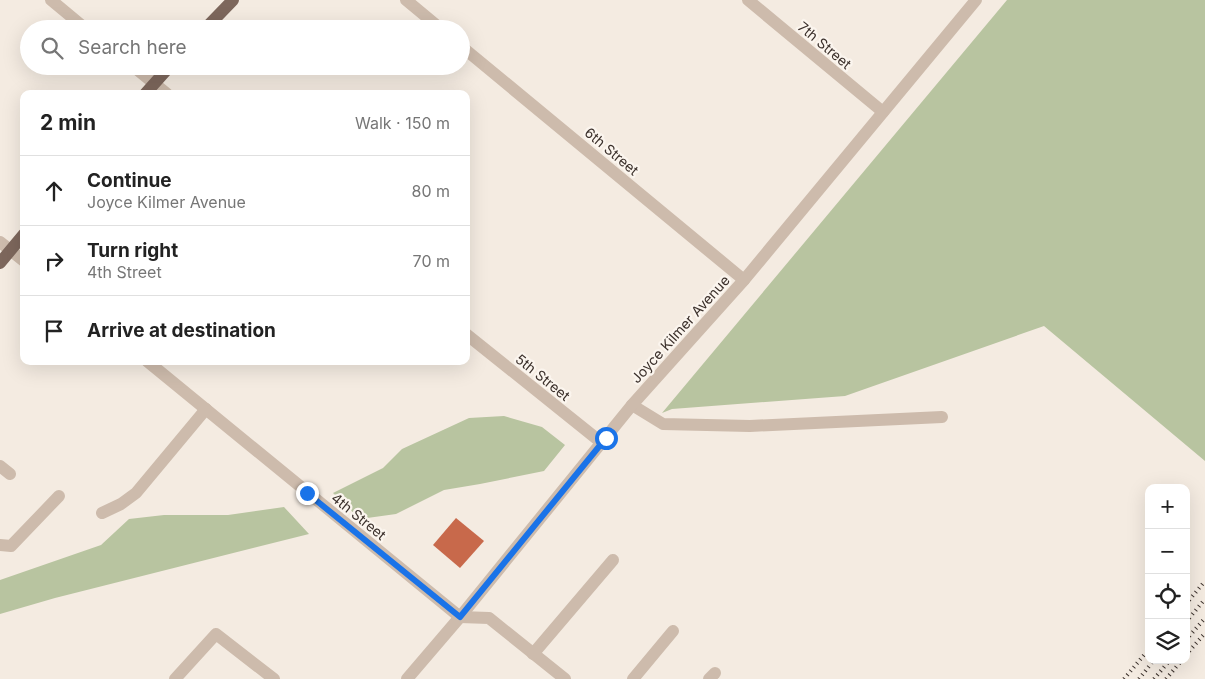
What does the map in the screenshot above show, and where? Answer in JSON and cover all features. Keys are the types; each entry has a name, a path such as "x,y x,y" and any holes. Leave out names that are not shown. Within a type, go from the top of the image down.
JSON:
{"main road":[{"path":"214,20 233,0"},
{"path":"149,90 162,75"},
{"path":"0,263 20,239"}],"street":[{"path":"51,0 75,20"},
{"path":"406,0 430,20"},
{"name":"7th Street","path":"748,0 883,112"},
{"name":"Joyce Kilmer Avenue","path":"407,679 460,617 632,405 744,280 976,0"},
{"name":"6th Street","path":"470,53 744,280"},
{"path":"144,75 162,90"},
{"path":"0,242 20,258"},
{"name":"5th Street","path":"470,337 602,443"},
{"name":"4th Street","path":"152,365 460,617"},
{"path":"632,405 662,424 750,426 942,417"},
{"path":"102,513 121,504 136,493 206,408"},
{"path":"0,545 11,546 59,496"},
{"path":"533,654 613,560"},
{"path":"460,617 489,618 565,679"},
{"path":"633,679 673,631"},
{"path":"175,679 216,634 274,679"}],"green space":[{"path":"1007,0 1205,0 1205,461 1044,326 845,396 672,409 662,413"},
{"path":"504,416 542,427 565,445 544,471 444,490 396,514 360,519 333,493 383,468 402,449 469,418"},
{"path":"284,507 309,534 55,598 0,614 0,580 101,545 129,519 164,515 228,515"}],"building":[{"path":"456,518 484,541 460,568 433,545"}],"railway":[{"path":"1190,599 1205,581"},
{"path":"1188,619 1205,599"},
{"path":"1190,635 1205,618"},
{"path":"1190,650 1205,633"},
{"path":"1124,679 1145,654"},
{"path":"1139,679 1151,664"},
{"path":"1154,679 1167,664"},
{"path":"1166,679 1179,664"}],"route":[{"path":"307,493 460,617 606,438"}]}
